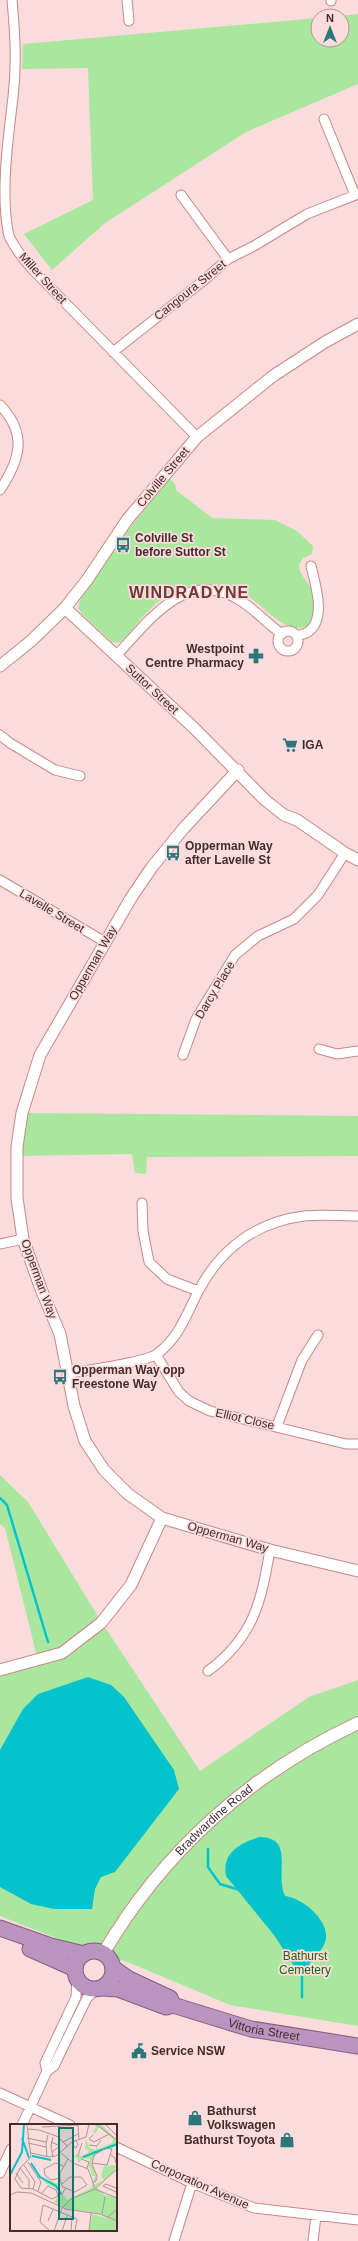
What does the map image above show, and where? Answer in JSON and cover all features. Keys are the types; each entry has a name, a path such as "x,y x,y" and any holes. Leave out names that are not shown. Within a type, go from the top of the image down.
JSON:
{"highway":[{"path":"0,1928 51,1946 84,1954"},
{"path":"0,1936 76,1975 86,1988 100,1988 111,1979 113,1968 108,1957 97,1951 84,1954 79,1958 76,1975"},
{"name":"Vittoria Street","path":"113,1968 129,1979 170,1998 173,2005"},
{"name":"Vittoria Street","path":"100,1988 118,1990 166,2007 173,2005 252,2029 358,2046"}],"main road":[{"name":"Bradwardine Road","path":"103,1954 119,1927 157,1875 217,1814 273,1770 304,1750 358,1723"}],"street":[{"name":"Miller Street","path":"12,0 15,79 2,183 3,230 25,261 197,437"},
{"path":"127,0 129,21"},
{"path":"324,119 356,194"},
{"name":"Cangoura Street","path":"113,352 204,282 228,259 254,246 307,214 356,194"},
{"path":"181,195 228,259"},
{"name":"Colville Street","path":"0,666 31,641 65,608 87,580 127,520 197,437 273,376 325,342 358,324"},
{"path":"0,405 11,416 18,439 17,458 12,472 0,490"},
{"path":"282,634 290,632 297,636 309,632 312,628 320,605 311,566"},
{"path":"116,656 152,616 170,602 180,596 204,590 216,591 236,598 282,634"},
{"name":"Suttor Street","path":"65,608 238,770 246,782 265,800 284,815 297,820 345,853 358,860"},
{"path":"282,634 279,642 281,648 287,650 293,650 297,645 297,636"},
{"path":"0,734 10,743 55,770 80,776"},
{"name":"Opperman Way","path":"238,770 183,829 152,867 105,942 46,1042 36,1065 29,1088 17,1147 17,1198 23,1239 40,1289 60,1334 74,1406 86,1440 104,1470 128,1494 162,1518 270,1550 358,1571"},
{"name":"Darcy Place","path":"183,1055 196,1019 235,955 258,936 294,919 318,896 345,853"},
{"name":"Lavelle Street","path":"2,885 105,942"},
{"path":"319,1049 337,1054 358,1051"},
{"path":"142,1203 143,1231 149,1262 167,1279 198,1291"},
{"path":"68,1372 98,1369 156,1355 178,1334 198,1291 214,1264 234,1244 262,1227 284,1220 305,1216 358,1216"},
{"path":"0,1244 23,1239"},
{"path":"277,1426 302,1360 318,1335"},
{"name":"Elliot Close","path":"156,1355 179,1392 189,1401 210,1410 346,1444 358,1444"},
{"path":"0,1670 62,1653 102,1623 131,1585 162,1518"},
{"path":"208,1671 227,1656 250,1626 262,1596 270,1550"},
{"path":"47,2071 45,2063 76,1997 76,1975"},
{"path":"22,2124 47,2071 54,2066 87,1998 100,1988"},
{"path":"0,2093 68,2124"},
{"name":"Corporation Avenue","path":"117,2147 192,2183 254,2208 358,2220"},
{"path":"0,2173 10,2151"},
{"path":"174,2241 192,2183"},
{"path":"313,2241 316,2216"}],"green space":[{"path":"358,14 358,84 246,132 105,223 52,270 24,234 93,200 88,68 22,69 23,44 310,19 310,48 350,48 350,15"},
{"path":"169,478 175,484 176,490 212,518 275,520 297,531 313,546 312,554 303,558 299,565 300,572 312,590 315,601 313,618 308,627 299,628 282,623 246,595 230,587 213,584 187,587 166,596 149,610 125,638 118,643 112,642 82,614 78,608 80,599 129,529"},
{"path":"22,1113 358,1116 358,1156 147,1157 146,1174 135,1173 132,1154 17,1156"},
{"name":"Bathurst Cemetery","path":"0,1475 28,1502 102,1623 200,1771 309,1697 358,1680 358,2026 230,2005 130,1963 76,1946 0,1916 0,1670 38,1661 5,1528 0,1524"}],"water":[{"path":"88,1677 111,1685 124,1697 174,1770 179,1789 115,1872 101,1877 95,1889 92,1909 54,1909 31,1904 0,1887 0,1750 23,1709 38,1694"},
{"path":"259,1837 270,1839 277,1843 281,1850 282,1887 285,1896 306,1905 318,1917 326,1931 326,1938 322,1948 302,1974 298,1972 274,1935 226,1876 225,1868 227,1861 234,1850 239,1846"}],"waterway":[{"path":"0,1498 7,1505 48,1642"},
{"path":"208,1849 208,1867 220,1884 243,1891"},
{"path":"302,1972 302,1997"}],"place":[{"name":"Colville St before Suttor St","path":"123,545"},
{"name":"Westpoint Centre Pharmacy","path":"256,656"},
{"name":"IGA","path":"290,745"},
{"name":"Opperman Way after Lavelle St","path":"173,853"},
{"name":"Opperman Way opp Freestone Way","path":"60,1377"},
{"name":"Service NSW","path":"139,2051"},
{"name":"Bathurst Volkswagen","path":"195,2118"},
{"name":"Bathurst Toyota","path":"287,2140"}],"district":[{"name":"WINDRADYNE","path":"189,592"}]}
